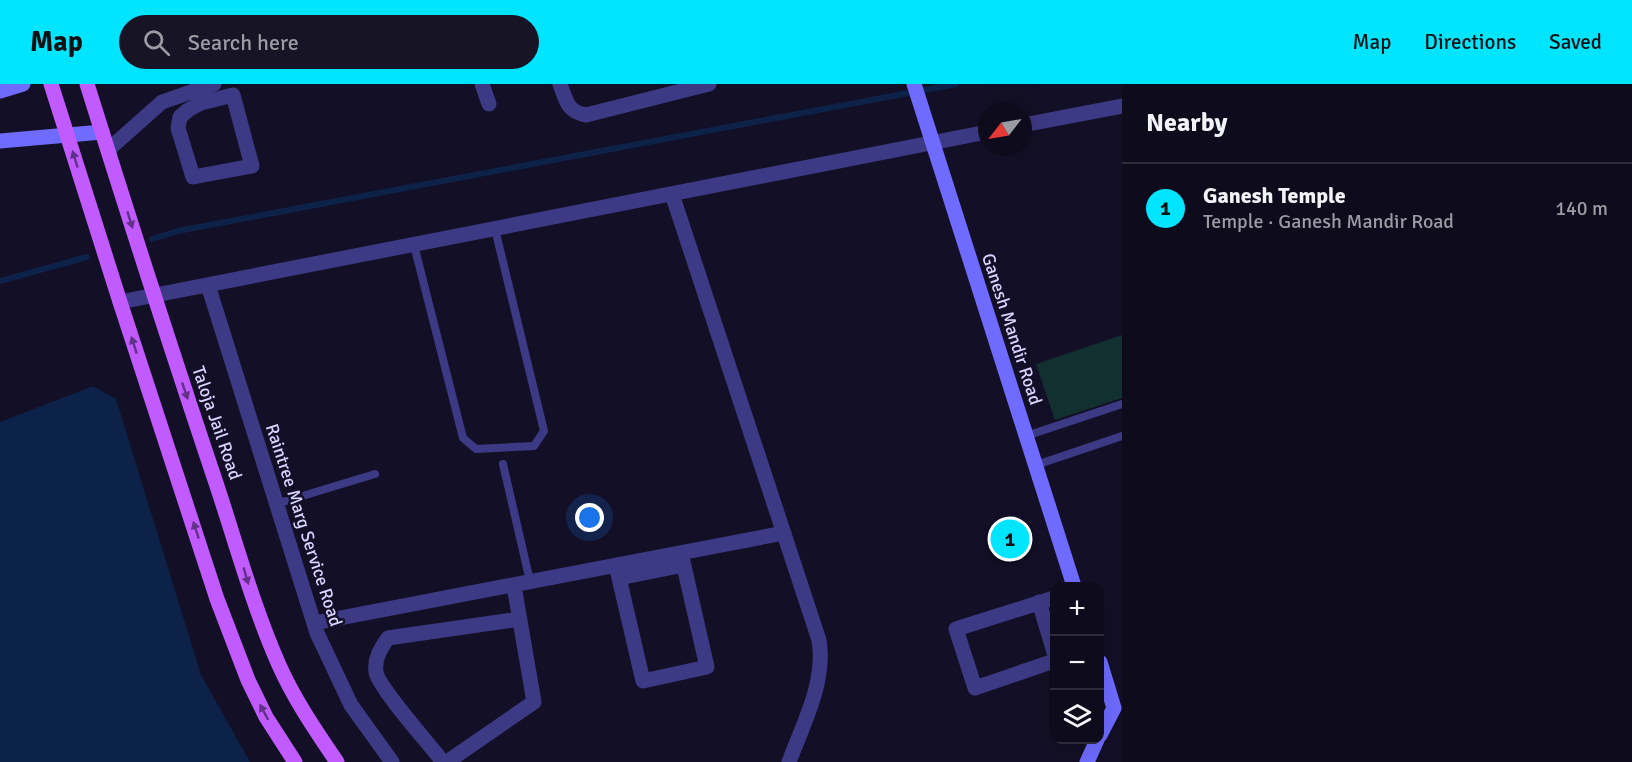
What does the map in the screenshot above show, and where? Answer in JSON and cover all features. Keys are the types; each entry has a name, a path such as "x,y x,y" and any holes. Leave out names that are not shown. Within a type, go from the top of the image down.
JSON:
{"main road":[{"path":"51,84 120,302 228,628 257,698 295,762"},
{"name":"Taloja Jail Road","path":"87,84 153,296 250,588 279,666 337,762"}],"street":[{"path":"0,91 24,84"},
{"path":"108,150 162,102 214,84"},
{"path":"482,84 489,104"},
{"path":"560,84 566,103 576,113 586,115 709,84"},
{"name":"Ganesh Mandir Road","path":"914,84 1073,582"},
{"path":"222,91 233,95 252,166 193,177 178,128 180,117 222,91"},
{"path":"1032,123 1122,106"},
{"path":"0,141 102,132"},
{"path":"120,302 978,134"},
{"path":"672,194 817,633 821,654 815,691 789,762"},
{"name":"Raintree Marg Service Road","path":"208,285 314,623 351,705 392,762"},
{"path":"314,623 514,586 530,581 618,572 682,559 784,532"},
{"path":"618,572 643,681 707,667 682,559"},
{"path":"514,586 520,619 534,702 445,762 384,687 376,672 378,652 388,638 520,619"},
{"path":"1050,599 956,629 975,688 1050,662"},
{"path":"1039,602 1050,639"},
{"path":"1104,671 1119,707 1104,729"},
{"path":"1088,762 1095,744"}],"lane":[{"path":"414,245 463,438 476,449 534,446 544,431 495,229"},
{"path":"1026,435 1122,404"},
{"path":"1036,465 1122,436"},
{"path":"503,465 530,581"},
{"path":"276,504 375,474"}],"green space":[{"path":"1122,335 1122,398 1055,420 1036,364"}],"water":[{"path":"93,386 116,399 201,675 250,762 0,762 0,422"}],"waterway":[{"path":"152,239 178,231 956,84"},
{"path":"0,281 87,257"}],"place":[{"name":"Ganesh Temple","path":"1010,539"}]}
